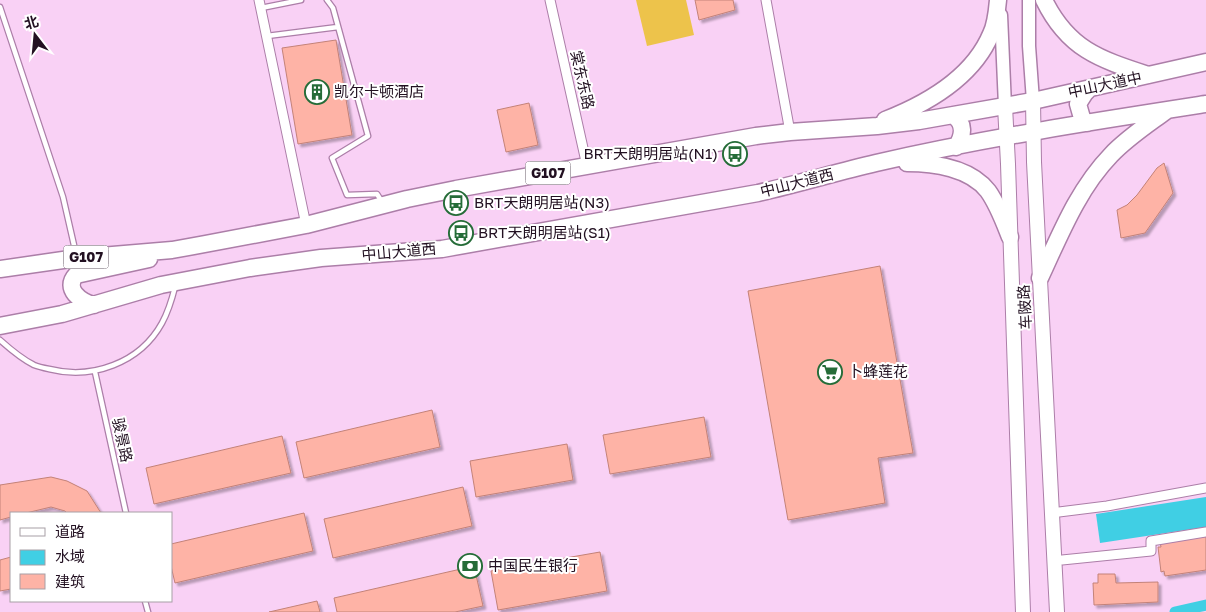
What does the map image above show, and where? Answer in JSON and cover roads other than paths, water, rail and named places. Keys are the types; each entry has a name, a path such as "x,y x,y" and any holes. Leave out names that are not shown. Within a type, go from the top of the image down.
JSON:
{"highway":[{"path":"855,128 903,113 938,94 954,82 966,70 991,34 996,20 999,0"},
{"path":"1044,0 1061,28 1077,44 1104,60 1148,75"},
{"name":"中山大道中","path":"1004,106 1206,62"},
{"path":"1087,123 1082,118 1078,104 1090,88"},
{"path":"1033,132 1206,104"},
{"name":"G107","path":"0,269 77,258 172,250 306,225 456,189 756,136 900,124 1004,106"},
{"path":"1040,278 1079,197 1094,175 1112,154 1168,110"},
{"path":"953,115 960,121 962,127 962,138 956,146"},
{"name":"中山大道西","path":"0,326 62,314 177,282 250,268 321,258 408,252 476,244 758,193 877,162 1033,132"},
{"path":"877,162 928,164 969,175 989,192 1010,237"},
{"path":"94,305 82,302 74,294 72,284 76,275 130,264 172,250"}],"main road":[{"name":"车陂路","path":"999,0 1007,137 1023,612"},
{"name":"车陂路","path":"1029,0 1029,46 1057,612"}],"street":[{"name":"棠东东路","path":"550,0 588,166"},
{"path":"766,0 790,132"},
{"path":"260,4 306,225"},
{"path":"1059,512 1107,506 1206,488"},
{"path":"1062,560 1151,551 1151,541 1206,532"}],"lane":[{"path":"260,4 301,0"},
{"path":"327,0 333,8 368,136 332,158 347,195 378,194 384,205"},
{"path":"0,7 63,197 77,258"},
{"path":"267,36 338,27"},
{"path":"0,340 35,366 65,373 95,372 123,362 145,344 161,324 171,302 177,282"},
{"name":"骏景路","path":"95,372 126,512"}],"water":[{"path":"1206,497 1206,527 1100,543 1096,514"}],"waterway":[{"path":"1175,612 1206,605"}],"place":[{"name":"凯尔卡顿酒店","path":"317,92"},
{"name":"BRT天朗明居站(N1)","path":"735,154"},
{"name":"BRT天朗明居站(N3)","path":"456,203"},
{"name":"BRT天朗明居站(S1)","path":"461,233"},
{"name":"卜蜂莲花","path":"830,372"},
{"name":"中国民生银行","path":"470,566"}]}
